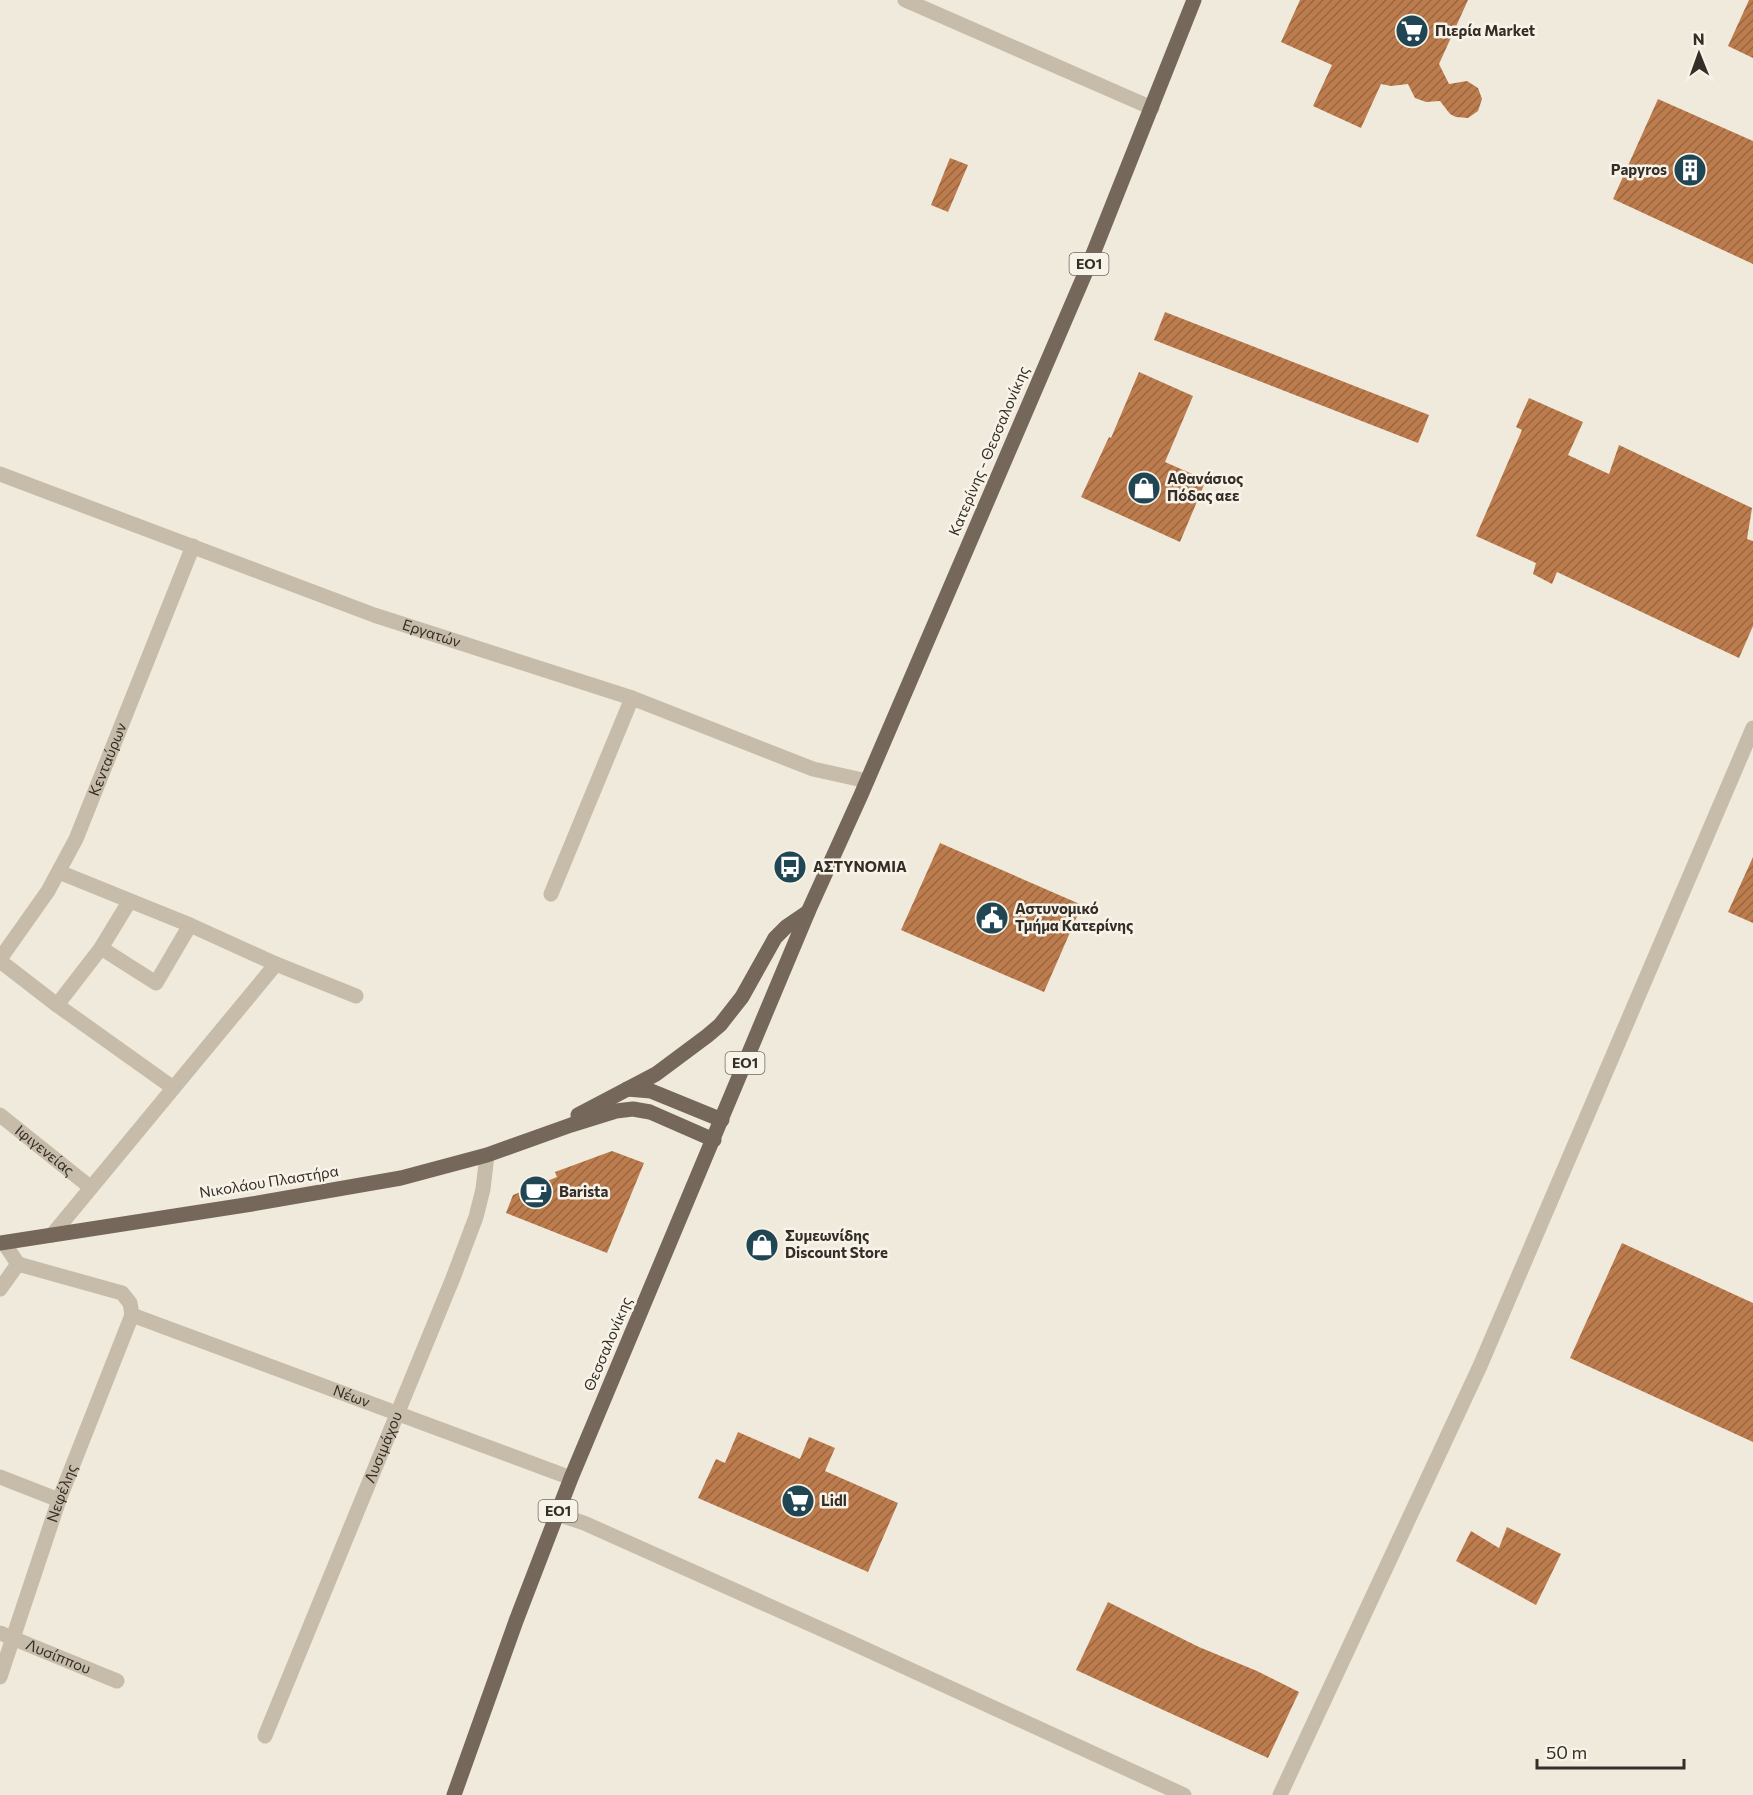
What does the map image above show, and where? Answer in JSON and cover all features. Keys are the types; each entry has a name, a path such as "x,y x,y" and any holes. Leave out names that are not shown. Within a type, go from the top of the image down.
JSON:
{"main road":[{"name":"Κατερίνης - Θεσσαλονίκης","path":"808,912 867,781 1087,269 1194,0"},
{"name":"Νικολάου Πλαστήρα","path":"538,1136 677,1060 720,1025 742,997 775,938 786,927 808,912"},
{"name":"Θεσσαλονίκης","path":"454,1795 516,1621 571,1478 808,912"},
{"path":"627,1089 651,1091 722,1120"},
{"name":"Νικολάου Πλαστήρα","path":"2,1243 401,1178 488,1155 606,1113 643,1110 714,1140"}],"street":[{"path":"905,0 1152,108"},
{"name":"Εργατών","path":"0,474 374,615 632,698 813,769 867,781"},
{"name":"Κενταύρων","path":"0,960 48,891 76,839 193,546"},
{"path":"551,894 632,698"},
{"path":"1280,1795 1480,1366 1753,728"},
{"path":"59,872 356,996"},
{"path":"57,1005 101,948 129,902"},
{"path":"101,948 156,983 190,925"},
{"path":"0,960 57,1005 172,1087"},
{"path":"52,1235 276,964"},
{"name":"Ιφιγενείας","path":"0,1115 90,1187"},
{"name":"Λυσιμάχου","path":"265,1736 476,1217 488,1155"},
{"path":"2,1243 18,1264 122,1293 130,1303 132,1315"},
{"path":"0,1289 18,1264"},
{"name":"Νέων","path":"132,1315 571,1478"},
{"name":"Νεφέλης","path":"0,1677 7,1636 132,1315"},
{"path":"0,1477 59,1500"},
{"path":"557,1514 594,1528 828,1632 1184,1795"},
{"name":"Λυσίππου","path":"7,1636 117,1681"}],"building":[{"path":"1300,0 1468,0 1439,64 1449,84 1467,81 1478,88 1482,99 1478,111 1468,118 1456,117 1450,114 1440,101 1426,102 1415,98 1408,84 1391,86 1381,84 1361,128 1313,106 1332,65 1281,42"},
{"path":"1749,0 1753,0 1753,58 1728,46"},
{"name":"Papyros","path":"1658,99 1753,141 1753,264 1613,199"},
{"path":"950,158 968,165 948,212 931,205"},
{"path":"1165,312 1429,415 1418,443 1154,340"},
{"name":"Αθανάσιος Πόδας αεε","path":"1139,372 1193,396 1165,462 1206,480 1180,542 1081,497 1109,437 1111,438"},
{"path":"1529,398 1583,422 1568,455 1609,474 1619,445 1752,508 1747,539 1753,541 1753,626 1739,658 1557,572 1552,584 1533,574 1536,563 1476,536 1522,430 1516,427"},
{"name":"Αστυνομικό Τμήμα Κατερίνης","path":"940,843 1082,905 1044,992 901,930"},
{"path":"1753,857 1753,923 1728,912"},
{"path":"612,1151 644,1163 607,1253 506,1213 513,1195 557,1177 555,1172"},
{"path":"1622,1243 1753,1303 1753,1442 1570,1358"},
{"name":"Lidl","path":"738,1432 800,1459 809,1437 835,1448 825,1471 898,1503 868,1572 698,1498 716,1459 725,1463"},
{"path":"1507,1527 1561,1554 1536,1605 1456,1561 1471,1531 1499,1548"},
{"path":"1108,1602 1199,1647 1257,1671 1299,1692 1268,1758 1076,1670"}],"place":[{"name":"Πιερία Market","path":"1412,31"},
{"name":"Papyros","path":"1690,170"},
{"name":"Αθανάσιος Πόδας αεε","path":"1144,488"},
{"name":"ΑΣΤΥΝΟΜΙΑ","path":"790,867"},
{"name":"Αστυνομικό Τμήμα Κατερίνης","path":"992,918"},
{"name":"Barista","path":"536,1192"},
{"name":"Συμεωνίδης Discount Store","path":"762,1245"},
{"name":"Lidl","path":"798,1501"}]}
